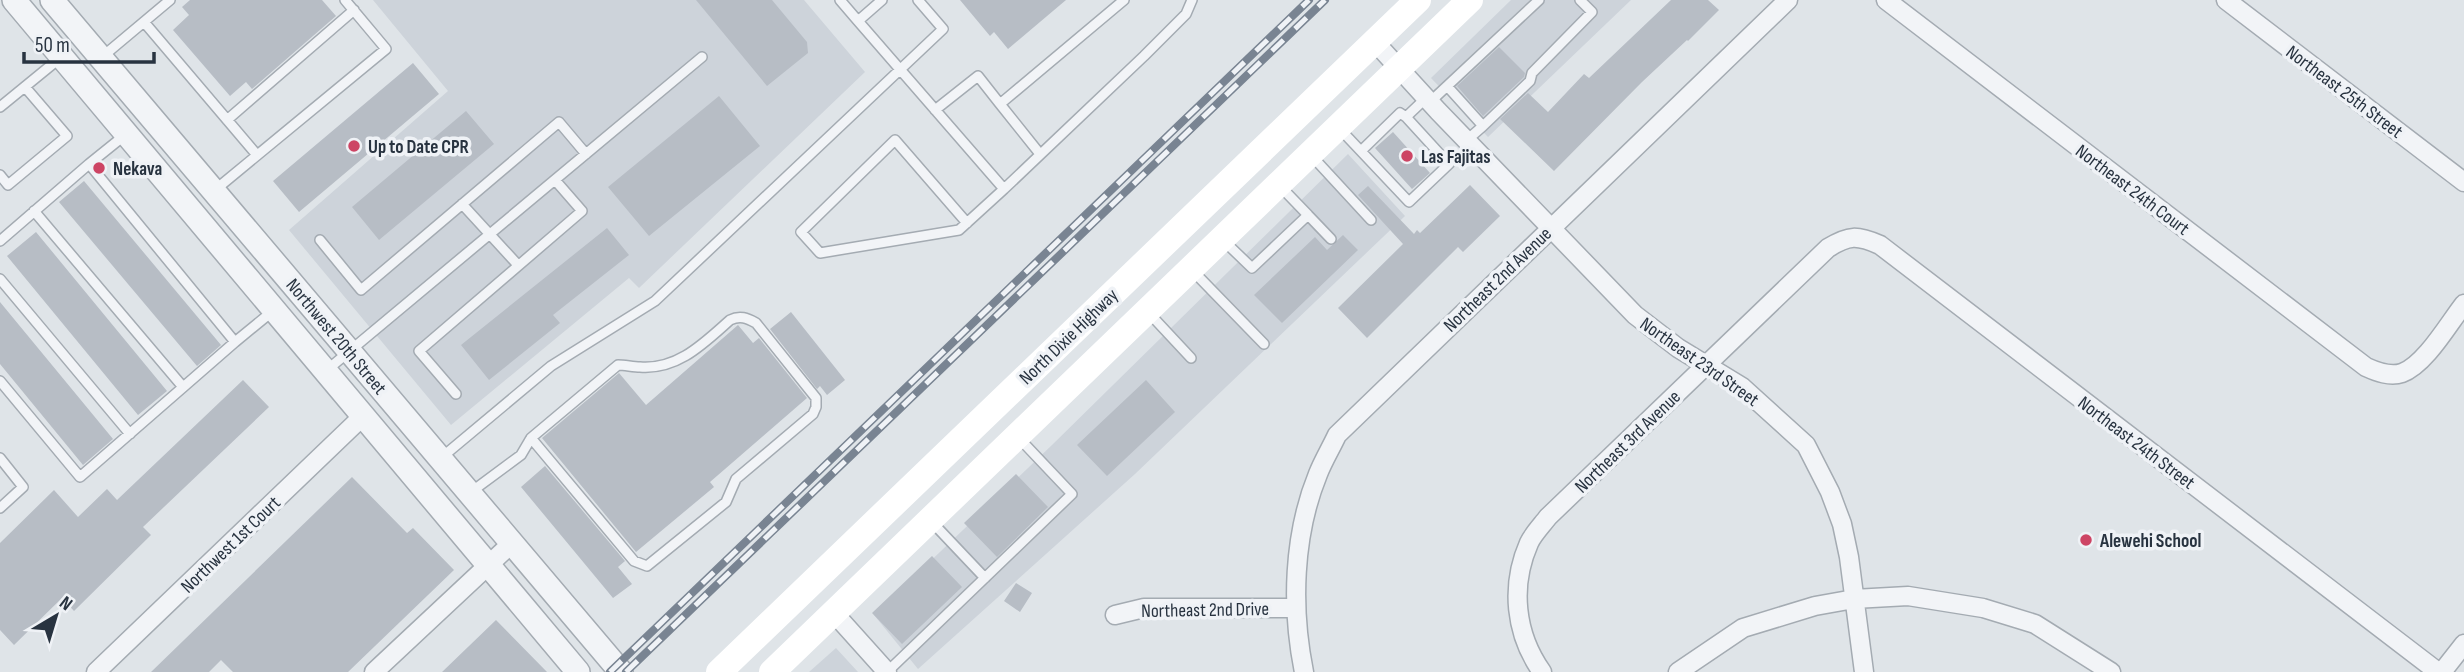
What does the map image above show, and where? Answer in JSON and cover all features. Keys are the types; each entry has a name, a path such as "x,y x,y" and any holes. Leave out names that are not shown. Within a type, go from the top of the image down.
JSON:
{"main road":[{"name":"North Dixie Highway","path":"719,672 1418,0"},
{"name":"North Dixie Highway","path":"772,672 1470,0"},
{"path":"1041,363 1065,390"}],"street":[{"name":"Northwest 20th Street","path":"14,0 578,672"},
{"name":"Northwest 20th Street","path":"52,0 621,672"},
{"name":"Northeast 2nd Avenue","path":"1304,672 1296,608 1298,554 1306,512 1318,474 1337,435 1788,0"},
{"name":"Northeast 24th Court","path":"1886,0 2366,367 2383,374 2402,373 2418,363 2464,304"},
{"name":"Northeast 25th Street","path":"2226,0 2464,182"},
{"name":"Northeast 23rd Street","path":"1375,41 1428,100 1635,315 1663,338 1742,387 1806,445 1830,492 1842,524 1864,672"},
{"path":"126,134 149,114"},
{"name":"Northeast 24th Street","path":"1828,248 1843,239 1862,237 1880,245 2440,672"},
{"name":"Northeast 3rd Avenue","path":"1542,672 1525,641 1518,618 1520,569 1530,541 1548,517 1828,248"},
{"name":"Northwest 1st Court","path":"96,672 363,416"},
{"path":"385,443 426,458 440,459"},
{"path":"374,672 512,543"},
{"path":"1678,672 1743,628 1805,608 1854,599 1908,596 1983,608 2035,624 2111,672"},
{"name":"Northeast 2nd Drive","path":"1115,615 1144,608 1296,608"},
{"path":"834,613 887,672"},
{"path":"2440,672 2464,644"}],"lane":[{"path":"101,57 170,0"},
{"path":"214,191 387,49 345,0"},
{"path":"841,0 1004,189"},
{"path":"858,21 882,0"},
{"path":"440,459 551,366 655,301 943,29 918,0"},
{"path":"1000,104 1124,0"},
{"path":"967,223 895,140 801,233 820,253 959,230 967,223 1004,189 1177,22 1191,6 1192,0"},
{"path":"1406,117 1447,86 1539,0"},
{"path":"1467,140 1530,81 1532,73 1592,12 1580,0"},
{"path":"227,120 354,10"},
{"path":"144,22 257,155"},
{"path":"0,107 61,57"},
{"path":"325,371 702,57"},
{"path":"935,110 978,76 1040,154"},
{"path":"1447,86 1483,125"},
{"path":"0,175 8,185 67,136 25,87"},
{"path":"1338,127 1409,202 1449,164 1400,113 1361,151"},
{"path":"320,240 361,290 559,122 586,154"},
{"path":"0,241 126,134"},
{"path":"1310,154 1371,220"},
{"path":"89,164 235,342"},
{"path":"456,394 419,351 582,211 555,180"},
{"path":"1278,185 1331,239"},
{"path":"463,204 519,265"},
{"path":"34,211 183,387"},
{"path":"1222,239 1252,268 1308,215"},
{"path":"1191,269 1264,344"},
{"path":"0,279 130,434"},
{"path":"0,381 80,477 274,310"},
{"path":"1147,311 1191,358"},
{"path":"470,493 521,455 531,438 618,365 642,368 666,365 693,353 730,320 737,317 756,323 817,398 813,414 736,479 726,502 647,566 634,561 531,438"},
{"path":"887,672 1072,494 1017,436"},
{"path":"0,458 23,487 0,509"},
{"path":"930,520 985,578"}],"shaded area":[{"path":"373,0 804,0 865,72 639,288 629,278 451,425 289,230 448,91"},
{"path":"1511,0 1631,0 1488,137 1431,78"},
{"path":"1348,154 1405,216 1135,474 918,669 874,615 1052,445"},
{"path":"836,648 858,672 809,672"}],"building":[{"path":"190,0 322,0 336,16 252,89 246,82 230,96 173,30 189,15 182,7"},
{"path":"696,0 772,0 807,42 808,53 767,86"},
{"path":"960,0 1066,0 1008,49 994,32 990,36"},
{"path":"1671,0 1708,0 1719,10 1642,82 1554,171 1500,119 1528,93 1548,112 1584,74 1589,78"},
{"path":"1499,47 1525,73 1483,116 1457,86"},
{"path":"413,63 439,94 299,212 273,181"},
{"path":"719,96 760,146 649,236 608,187"},
{"path":"466,111 494,144 379,240 352,207"},
{"path":"1393,132 1430,173 1412,189 1375,148"},
{"path":"84,181 221,345 197,366 59,202"},
{"path":"1470,185 1500,216 1463,252 1458,247 1367,338 1338,308 1403,244 1358,195 1368,186 1414,234 1417,230 1420,233"},
{"path":"607,228 629,255 553,315 560,323 489,380 461,345"},
{"path":"36,232 167,391 138,415 7,256"},
{"path":"1343,235 1358,250 1282,323 1254,295 1315,237 1327,250"},
{"path":"0,302 113,439 83,465 0,364"},
{"path":"791,312 845,380 827,395 820,386 817,389 770,329"},
{"path":"738,325 753,343 759,338 807,398 710,482 714,487 636,552 542,438 619,373 646,405"},
{"path":"243,380 269,407 143,527 151,535 74,611 62,598 14,645 0,630 0,543 54,490 78,517 107,489 117,500"},
{"path":"1146,380 1175,412 1107,476 1077,445"},
{"path":"545,466 625,561 618,567 632,584 613,598 521,487"},
{"path":"1016,474 1048,507 997,557 964,523"},
{"path":"352,477 407,533 413,528 454,570 348,672 233,672 221,660 209,672 151,672"},
{"path":"932,556 962,587 902,644 872,613"},
{"path":"1016,583 1032,593 1020,612 1004,601"},
{"path":"496,620 547,672 442,672"}],"railway":[{"path":"610,672 1309,0"},
{"path":"626,672 1325,0"}],"place":[{"name":"Up to Date CPR","path":"354,146"},
{"name":"Las Fajitas","path":"1407,156"},
{"name":"Nekava","path":"99,168"},
{"name":"Alewehi School","path":"2086,540"}]}
